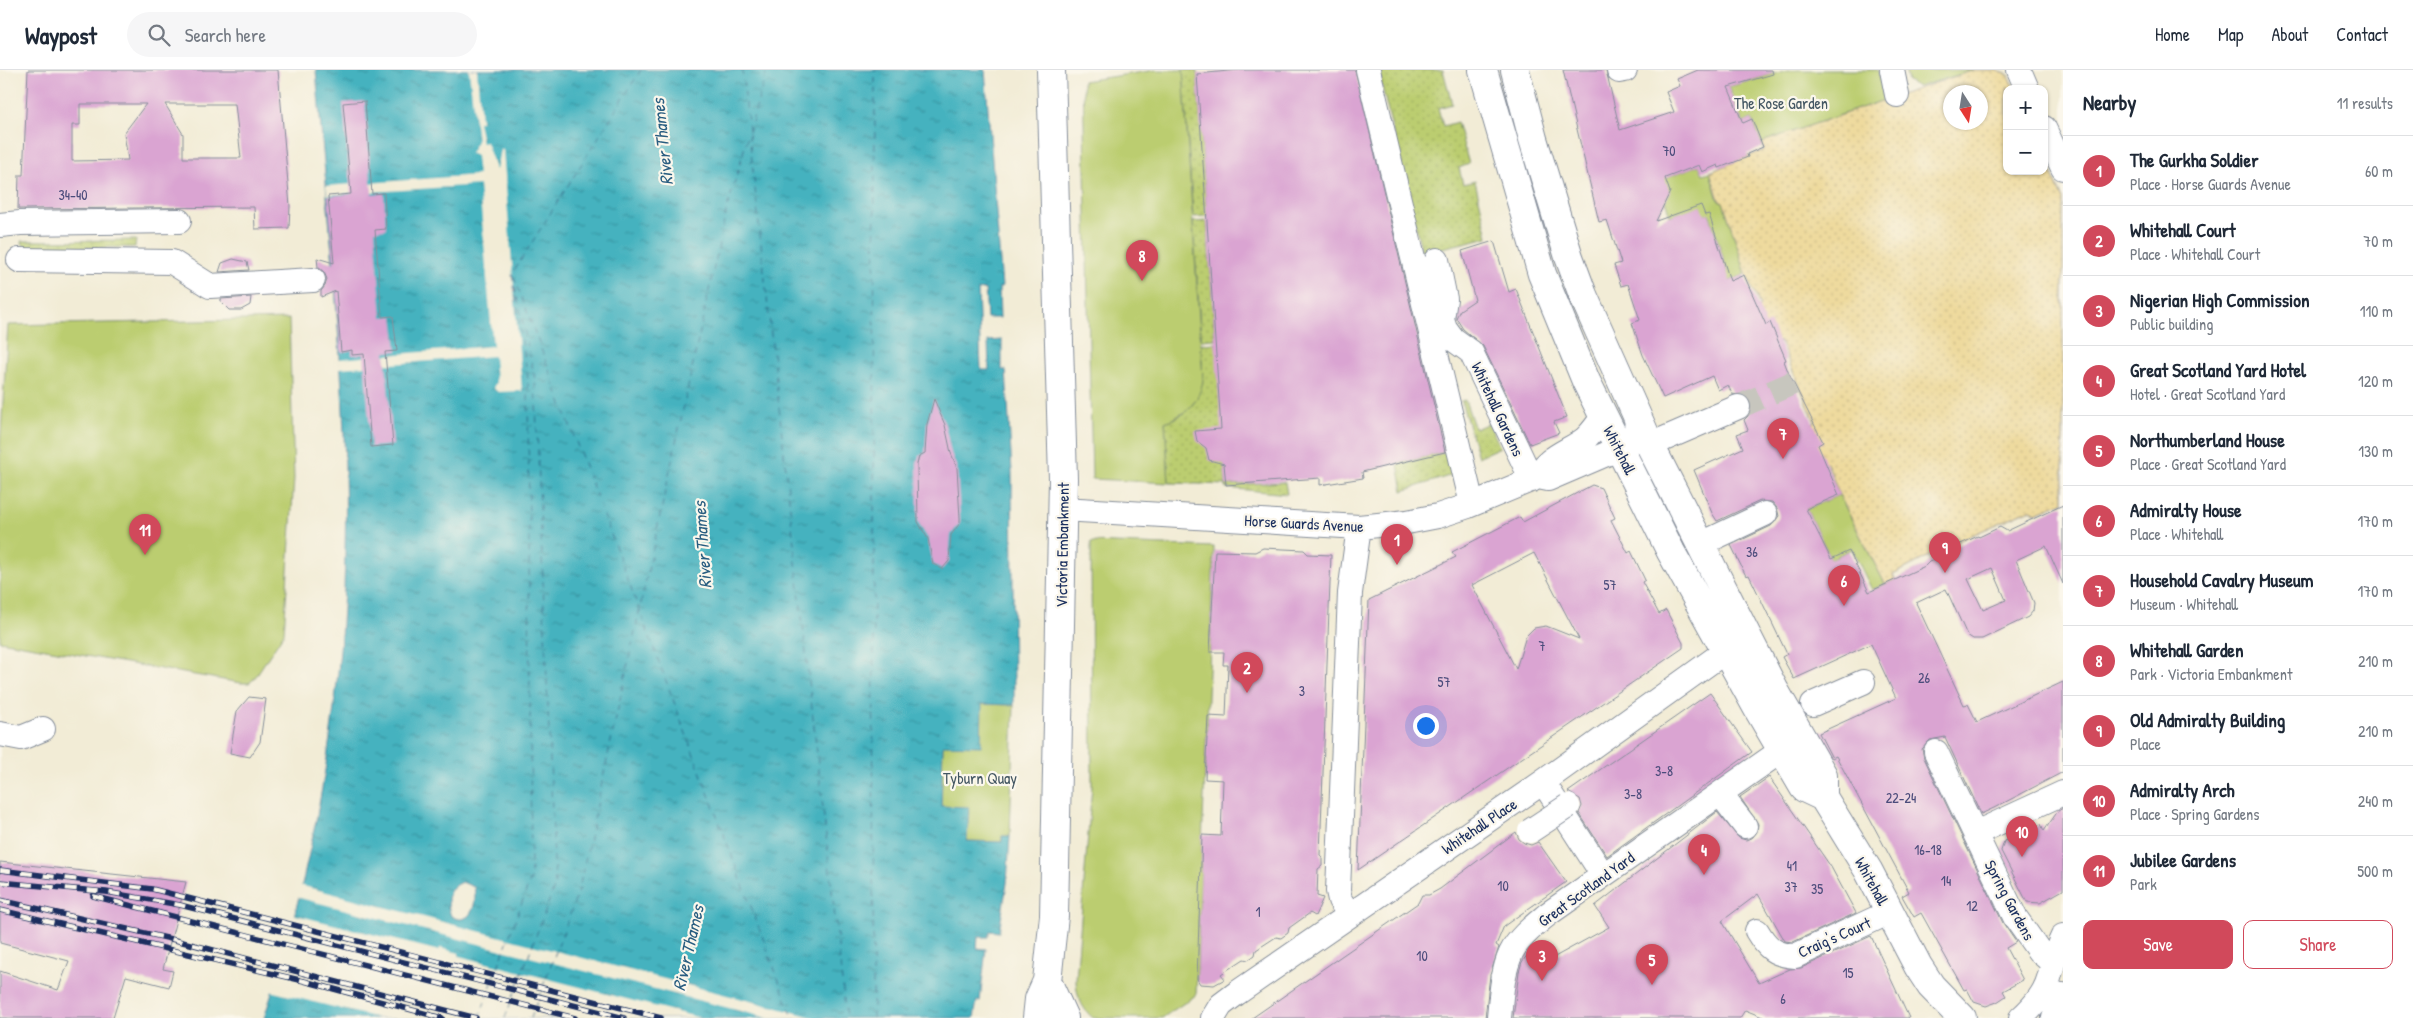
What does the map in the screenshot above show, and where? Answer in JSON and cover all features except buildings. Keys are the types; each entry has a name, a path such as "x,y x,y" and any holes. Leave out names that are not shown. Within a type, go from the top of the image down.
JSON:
{"main road":[{"name":"Victoria Embankment","path":"1036,1018 1039,999 1047,981 1054,916 1063,509 1051,70"},
{"name":"Whitehall","path":"1483,70 1542,274 1566,334 1603,416 1671,552 1736,643 1798,723 1804,788 1823,797 1868,870 1918,966 1931,986 1962,1018"},
{"name":"Whitehall","path":"1515,70 1555,214 1583,295 1650,445 1700,545 1736,643"},
{"path":"1527,222 1555,214"},
{"name":"Whitehall","path":"1918,966 1934,1018"},
{"path":"1047,981 1064,1018"}],"street":[{"path":"1368,70 1472,504"},
{"path":"1892,70 1897,95"},
{"path":"2019,70 2025,85"},
{"path":"2045,130 2063,168"},
{"path":"0,225 20,223 179,221"},
{"path":"19,260 172,262 210,286 313,280"},
{"name":"Whitehall Gardens","path":"1437,260 1445,300 1442,319 1445,328 1460,346 1470,352 1535,478"},
{"path":"1650,445 1738,407"},
{"name":"Horse Guards Avenue","path":"1063,509 1360,527 1407,522 1472,504 1535,478 1548,479 1619,449 1631,442 1635,434 1638,418 1635,409"},
{"name":"Horse Guards Avenue","path":"1535,478 1541,467 1592,432 1603,416"},
{"path":"1700,545 1765,514"},
{"path":"1349,914 1340,900 1338,891 1350,593 1360,527"},
{"name":"Whitehall Place","path":"1213,1018 1221,1005 1349,914 1543,782 1736,643"},
{"name":"Great Scotland Yard","path":"1499,1018 1502,990 1512,953 1527,933 1548,914 1721,795 1798,723 1862,682"},
{"path":"0,734 21,738 43,729"},
{"name":"Spring Gardens","path":"1936,752 2026,936 2052,962"},
{"path":"1543,782 1603,875"},
{"path":"1976,833 2063,793"},
{"path":"1721,795 1745,826"},
{"path":"1530,832 1568,806"},
{"name":"Craig's Court","path":"1757,931 1767,947 1780,955 1795,956 1890,912"},
{"path":"2021,1018 2040,995 2049,979 2052,962 2063,936"},
{"path":"2054,1018 2063,996"}],"green space":[{"path":"1156,70 1183,70 1203,380 1198,395 1190,407 1165,422 1169,483 1092,479 1083,81"},
{"path":"1183,70 1197,70 1207,216 1193,217"},
{"path":"1378,70 1443,70 1452,104 1438,108 1443,126 1457,122 1469,164 1459,168 1463,184 1475,181 1488,237 1422,253"},
{"name":"The Rose Garden","path":"1787,70 1878,70 1884,100 1765,141 1762,145 1752,119 1743,123 1728,87"},
{"path":"1905,70 1974,70 1918,87 1908,81"},
{"path":"1699,165 1703,174 1710,172 1718,200 1723,202 1745,271 1744,275 1725,283 1727,271 1710,215 1704,215 1701,206 1670,216 1659,180"},
{"path":"1207,221 1215,339 1201,340 1193,222"},
{"path":"136,240 135,247 26,249 21,241"},
{"path":"289,319 294,478 284,633 254,679 249,683 241,683 0,641 0,448 8,325"},
{"path":"1216,343 1226,485 1169,483 1165,422 1188,409 1195,401 1201,381 1201,344"},
{"path":"1465,400 1475,429 1489,423 1500,447 1478,457 1461,401"},
{"path":"1452,450 1458,473 1403,491 1398,464"},
{"path":"1285,482 1287,494 1226,488 1226,485"},
{"path":"1839,495 1885,584 1872,590 1852,549 1831,559 1806,509"},
{"path":"1091,542 1214,547 1196,995 1162,1018 1093,1018 1082,1005 1077,990 1076,979 1092,786"},
{"name":"Tyburn Quay","path":"982,704 1014,705 1010,836 1002,836 1002,842 967,841 941,806 943,745"}],"sand":[{"path":"1974,70 1995,70 2009,75 2013,85 2003,85 2003,175 2048,175 2048,165 2063,199 2063,502 2036,513 2031,509 1954,543 1893,575 1895,580 1885,584 1839,495 1827,462 1815,467 1799,429 1815,422 1780,341 1763,348 1748,311 1760,306 1745,271 1723,202 1719,200 1710,172 1764,150 1762,145 1765,141 1884,100 1887,102 1891,101 1891,98"}],"water":[{"name":"River Thames","path":"316,70 985,70 1002,287 999,287 1000,318 987,318 985,289 978,290 981,370 989,370 988,341 1002,340 1002,370 1006,370 1012,472 1014,705 982,704 981,746 943,745 941,806 969,807 967,841 1002,842 1002,836 1010,836 1007,883 999,932 990,931 988,937 978,937 977,948 986,949 980,1001 977,1001 974,1018 264,1018 297,905 322,790 338,673 343,614 345,494 341,373","holes":["462,882 474,887 475,900 472,912 464,919 451,916 448,900 453,887"]}],"pier":[{"path":"469,70 477,70 481,121 478,122 482,143 486,142 496,170 500,150 503,150 522,391 498,392 493,388 496,382 494,356 340,368 339,359 493,346 479,185 327,195 326,186 478,175 476,156 470,153 477,141"},
{"path":"299,885 816,1018 768,1018 296,897"},
{"path":"292,914 439,951 440,948 459,953 459,956 700,1018 378,1018 270,991"}],"ferry route":[{"path":"479,1018 531,878 528,379 512,274 641,70"},
{"path":"742,70 749,130"},
{"path":"531,1018 578,893 726,212 767,70"},
{"path":"873,1018 875,70"},
{"path":"749,134 846,1018"},
{"path":"514,277 793,1018"},
{"path":"505,1018 555,885 535,379 515,287"}],"tunnel":[{"path":"1738,407 1793,383"}],"railway":[{"path":"0,870 152,889 661,1018"},
{"path":"0,882 106,892 180,905 624,1018"},
{"path":"93,896 575,1018"},
{"path":"0,900 171,939 476,1018"},
{"path":"0,910 304,981 442,1018"}],"place":[{"name":"Whitehall Garden","path":"1142,281"},
{"name":"Household Cavalry Museum","path":"1783,459"},
{"name":"Jubilee Gardens","path":"145,555"},
{"name":"The Gurkha Soldier","path":"1397,565"},
{"name":"Old Admiralty Building","path":"1945,573"},
{"name":"Admiralty House","path":"1844,606"},
{"name":"Whitehall Court","path":"1247,693"},
{"name":"Admiralty Arch","path":"2022,857"},
{"name":"Great Scotland Yard Hotel","path":"1704,875"},
{"name":"Nigerian High Commission","path":"1542,981"},
{"name":"Northumberland House","path":"1652,985"}]}
